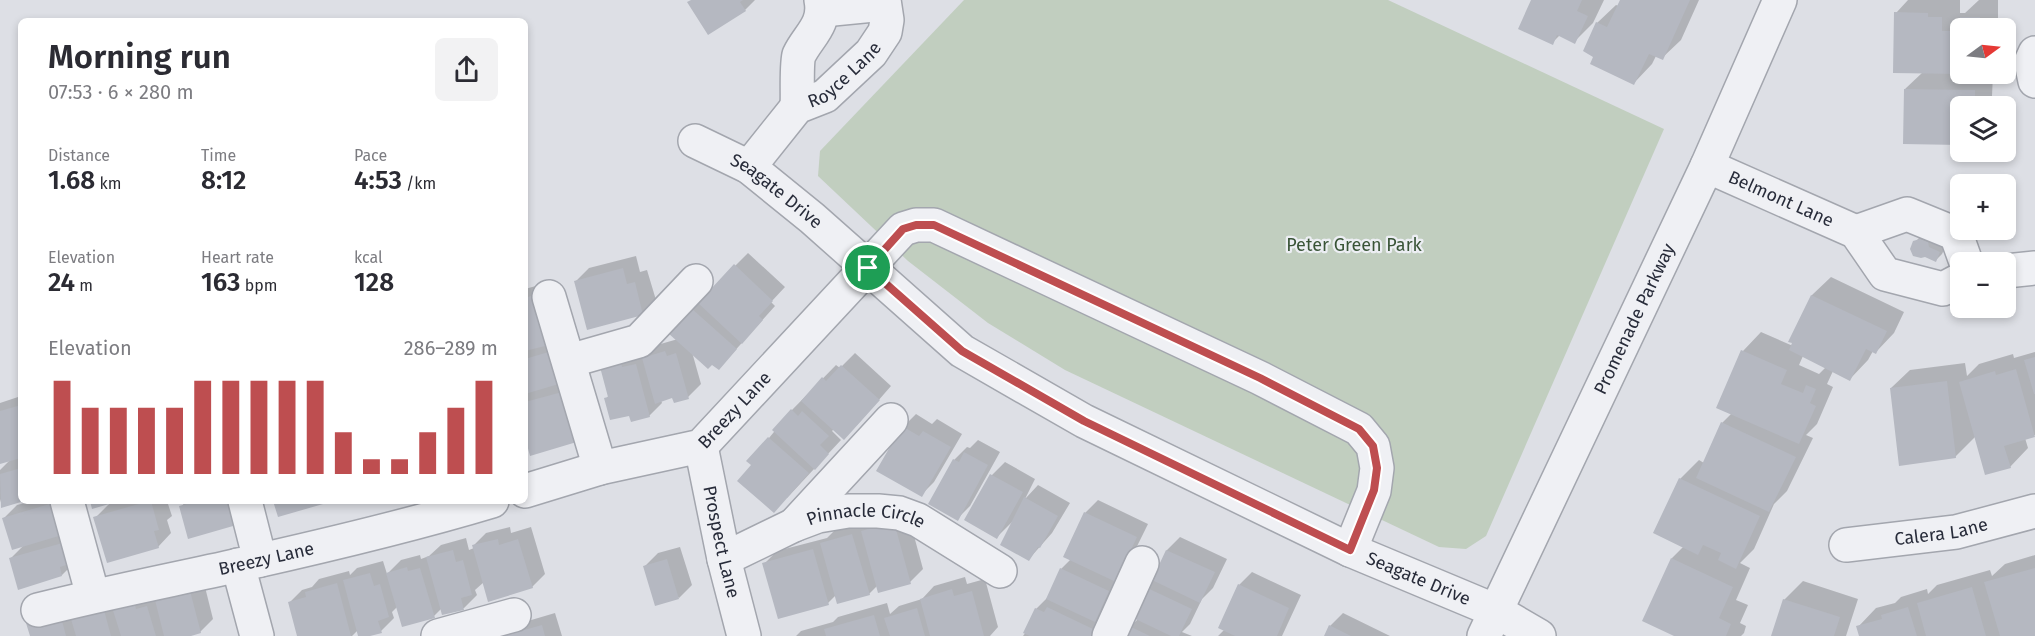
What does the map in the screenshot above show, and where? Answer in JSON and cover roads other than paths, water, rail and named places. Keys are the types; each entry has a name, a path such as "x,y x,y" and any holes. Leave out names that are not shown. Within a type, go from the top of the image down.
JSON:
{"street":[{"name":"Promenade Parkway","path":"1490,624 1707,166 1780,0"},
{"path":"822,5 884,2"},
{"name":"Royce Lane","path":"748,167 798,107 825,96 871,53 885,32 884,2"},
{"name":"Royce Lane","path":"798,107 798,57 816,31 822,5"},
{"path":"2035,53 2031,62 2035,81"},
{"name":"Seagate Drive","path":"695,141 748,167 812,218 962,351 1084,421 1350,550 1490,624 1539,636"},
{"name":"Belmont Lane","path":"1707,166 1856,232 1885,274 1943,289 1950,285"},
{"name":"Belmont Lane","path":"1856,232 1907,214 1956,234 1962,252"},
{"name":"Breezy Lane","path":"528,490 600,468 701,446 903,229 916,225 934,225 1260,378 1359,429 1373,446 1377,468 1374,490 1350,550"},
{"path":"2016,270 2035,268"},
{"path":"568,361 639,341 696,281"},
{"path":"549,297 600,468"},
{"path":"794,525 891,420"},
{"name":"Prospect Lane","path":"701,446 724,559 744,636"},
{"path":"68,504 93,596"},
{"path":"244,504 257,636"},
{"name":"Breezy Lane","path":"38,610 249,563 434,509 470,504"},
{"name":"Pinnacle Circle","path":"724,559 818,516 848,511 878,511 899,513 918,520 1000,571"},
{"name":"Calera Lane","path":"1846,545 1956,532 2035,511"},
{"path":"1109,636 1142,563"},
{"path":"438,636 514,615"}],"park label":[{"name":"Peter Green Park","path":"1354,245"}]}
